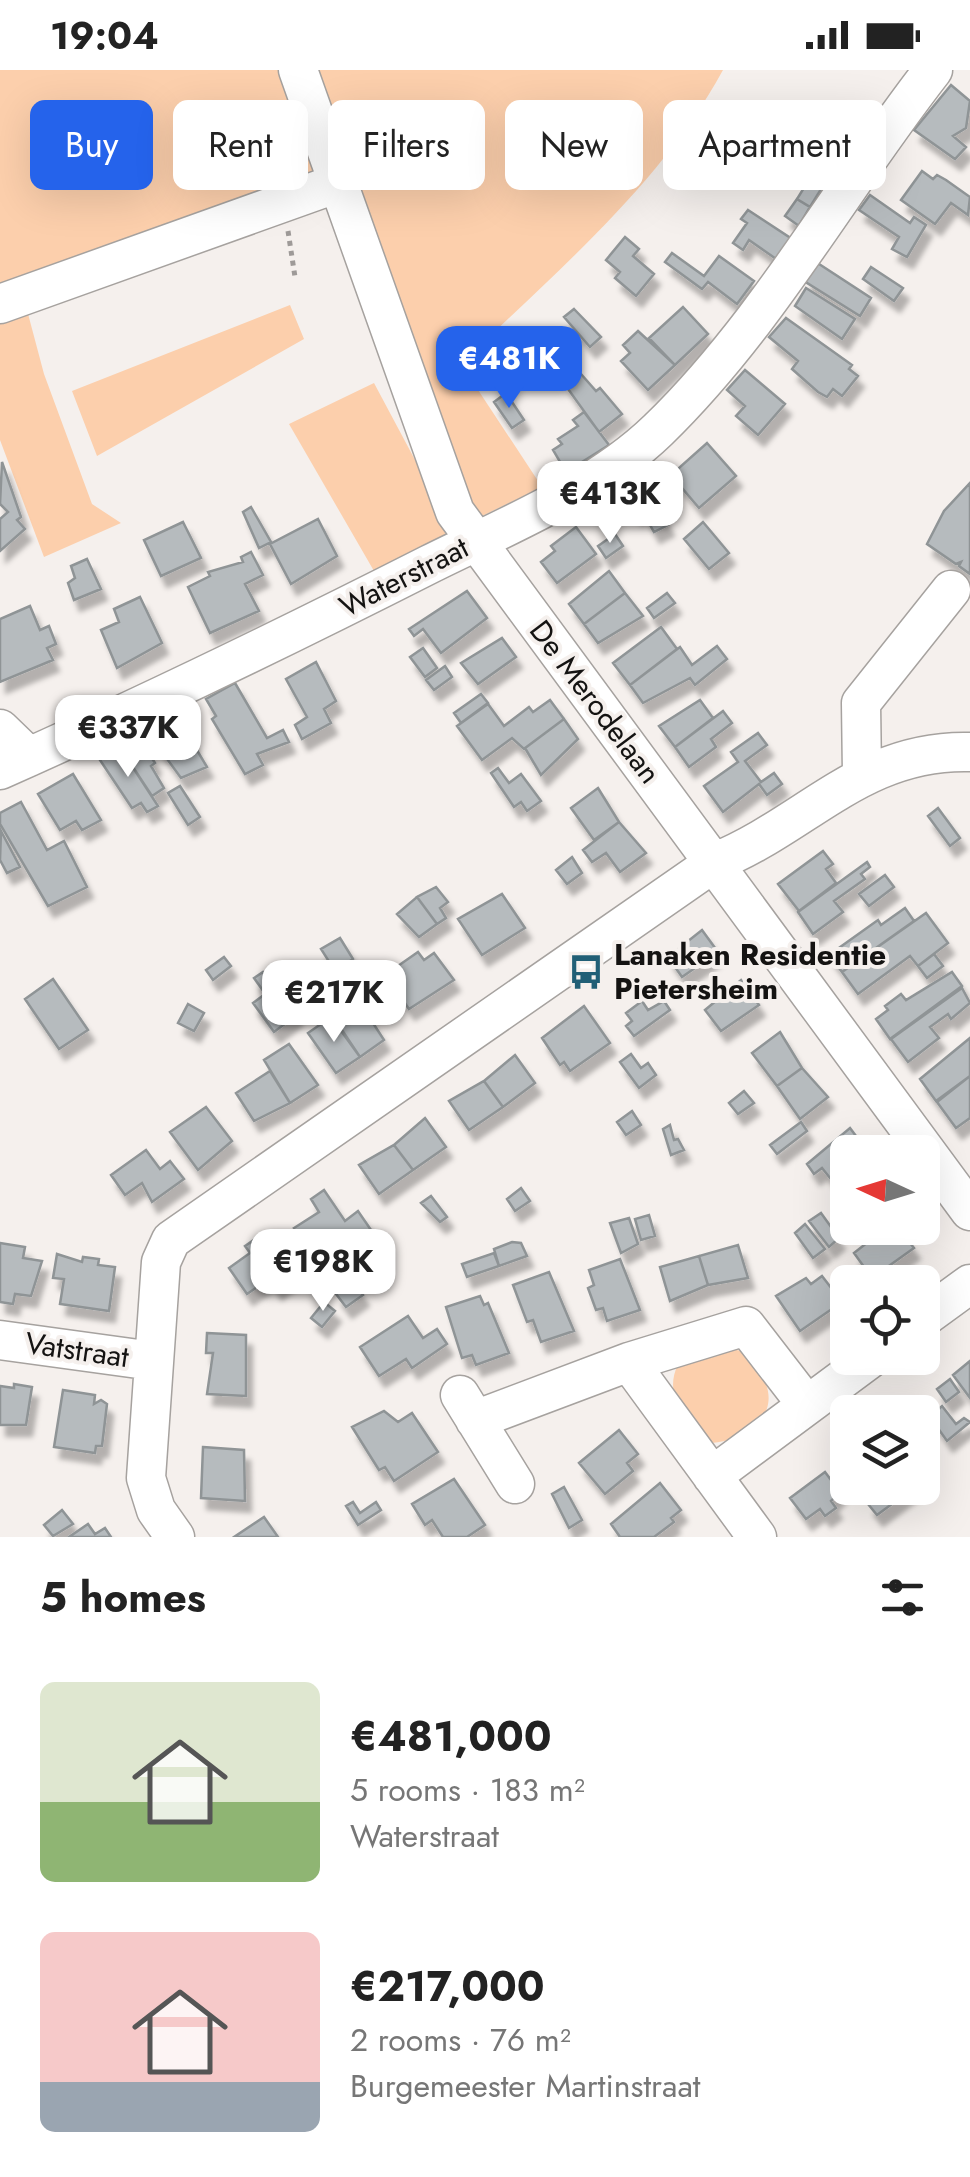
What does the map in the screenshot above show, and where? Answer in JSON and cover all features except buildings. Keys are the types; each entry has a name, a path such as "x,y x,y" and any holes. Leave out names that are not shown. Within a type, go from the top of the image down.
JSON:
{"street":[{"name":"De Merodelaan","path":"298,70 328,156"},
{"name":"Waterstraat","path":"14,764 170,694 475,542 586,483 655,432 756,320 933,70"},
{"path":"0,304 328,187"},
{"name":"De Merodelaan","path":"340,190 455,512 715,862"},
{"path":"862,774 861,703 951,590"},
{"path":"0,729 14,764"},
{"path":"175,1537 156,1510 146,1478 161,1262 171,1240 715,862 749,848 862,774 946,751 970,752"},
{"path":"715,862 970,1210"},
{"path":"940,1306 970,1284"},
{"path":"515,1484 468,1408 746,1326 807,1404"},
{"name":"Vatstraat","path":"0,1340 153,1361"},
{"path":"629,1362 758,1537"},
{"path":"712,1476 847,1375"}],"path":[{"path":"287,200 295,278"}],"shaded area":[{"path":"0,70 292,70 303,100 173,100 173,190 292,190 0,296"},
{"path":"309,70 723,70 704,100 663,100 663,159 643,183 643,100 505,100 505,190 637,190 461,364 542,487 480,517 462,508 351,190 485,190 485,100 328,100 328,124"},
{"path":"308,115 328,170 328,177 308,184"},
{"path":"290,305 304,339 97,456 72,391"},
{"path":"27,310 44,374 92,504 121,523 44,557 0,440 0,322"},
{"path":"374,383 446,518 445,535 374,571 289,424"},
{"path":"720,1347 742,1351 762,1375 769,1397 762,1418 754,1427 734,1438 710,1443 675,1398 674,1376 678,1364"}],"place":[{"name":"Lanaken Residentie Pietersheim","path":"586,972"}]}
